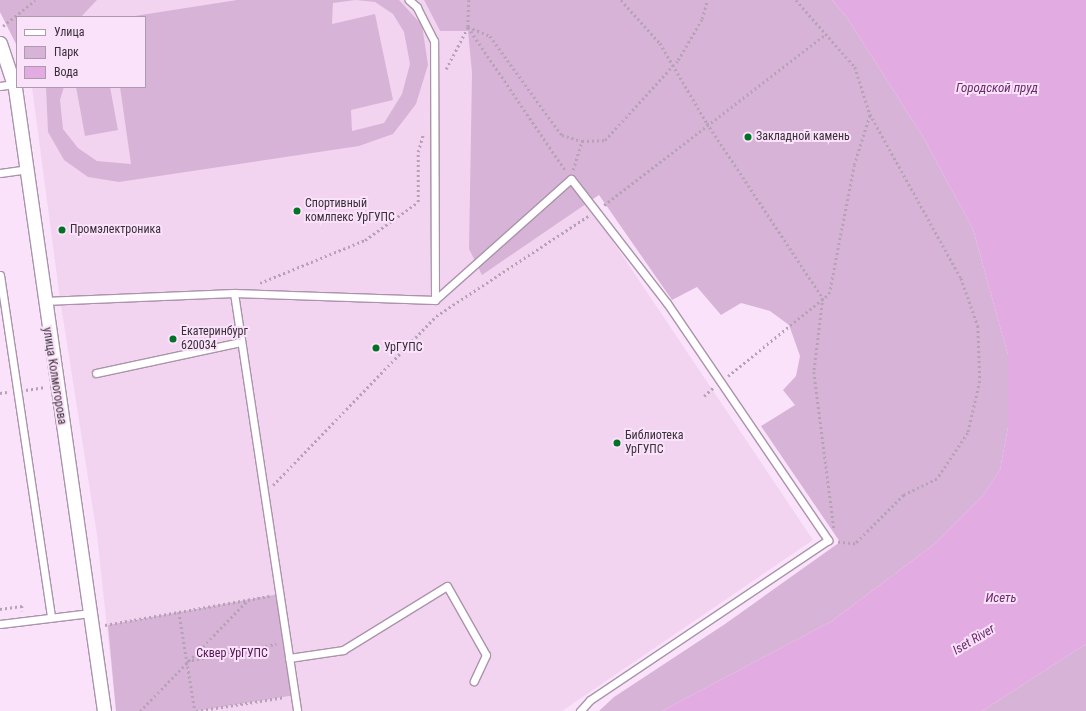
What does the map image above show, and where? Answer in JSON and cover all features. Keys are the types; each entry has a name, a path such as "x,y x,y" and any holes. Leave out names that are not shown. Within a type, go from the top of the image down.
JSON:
{"street":[{"name":"улица Колмогорова","path":"0,44 14,84 27,168 43,301 104,711"}],"lane":[{"path":"409,0 417,7 434,41 435,300"},
{"path":"0,86 14,84"},
{"path":"0,173 27,168"},
{"path":"43,301 234,293 435,300 571,178 598,210 721,382 828,540 590,700 580,711"},
{"path":"0,275 51,617"},
{"path":"234,293 297,711"},
{"path":"96,372 241,342"},
{"path":"289,658 343,650 447,586 486,655 474,681"},
{"path":"0,624 90,613"}],"path":[{"path":"3,26 36,0"},
{"path":"469,0 468,27 571,178"},
{"path":"621,0 660,43 672,66 707,123 823,298 814,372 836,542 855,544 904,495 937,479 968,433 980,381 978,326 961,278 870,114 855,67 796,0"},
{"path":"468,27 490,36 562,134 582,141 605,140 672,66 702,19 707,0"},
{"path":"264,494 436,316 598,210 707,123 826,34"},
{"path":"704,396 829,294 854,165 870,114"},
{"path":"571,178 582,141"},
{"path":"256,284 365,240 418,202 418,152"},
{"path":"92,628 279,594"},
{"path":"140,711 249,599"},
{"path":"0,609 12,607"},
{"path":"179,612 196,711 295,695"},
{"path":"187,661 286,642"}],"shaded area":[{"name":"УрГУПС","path":"97,0 424,0 440,31 468,31 562,177 604,228 813,540 562,711 116,711 97,535 60,299 32,88 146,88 146,16 82,16"}],"green space":[{"path":"0,0 97,0 82,16 16,16 16,44 0,12"},
{"path":"237,0 356,0 399,0 422,25 428,65 416,104 393,134 359,146 119,182 88,177 64,160 48,132 46,88 64,88 60,100 63,129 78,148 97,161 131,164 120,88 146,88 146,16 134,16","holes":["356,0 375,2 393,14 404,32 410,64 402,94 384,123 352,131 351,110 393,100 375,14 332,24 333,3"]},
{"path":"424,0 832,0 846,16 922,135 973,229 1008,355 1008,427 1000,470 982,497 936,543 832,621 662,711 599,711 614,697 725,624 840,542 761,426 795,405 783,390 796,376 800,356 789,325 770,311 741,303 721,315 697,287 672,300 599,195 482,275 469,249 472,73 468,31 440,31"},
{"path":"76,88 110,88 118,130 85,136"},
{"name":"Сквер УрГУПС","path":"279,594 295,695 196,711 116,711 108,625"},
{"path":"1086,644 1086,711 982,711"}],"water":[{"path":"832,0 1086,0 1086,644 982,711 662,711 832,621 936,543 982,497 1000,470 1008,427 1008,355 973,229 922,135 846,16"}],"place":[{"name":"Закладной камень","path":"748,137"},
{"name":"Спортивный комлпекс УрГУПС","path":"297,211"},
{"name":"Промэлектроника","path":"62,230"},
{"name":"Екатеринбург 620034","path":"173,339"},
{"name":"УрГУПС","path":"376,348"},
{"name":"Библиотека УрГУПС","path":"617,443"}],"water label":[{"name":"Городской пруд","path":"997,88"},
{"name":"Исеть","path":"1001,598"},
{"name":"Iset River","path":"974,640"}]}
